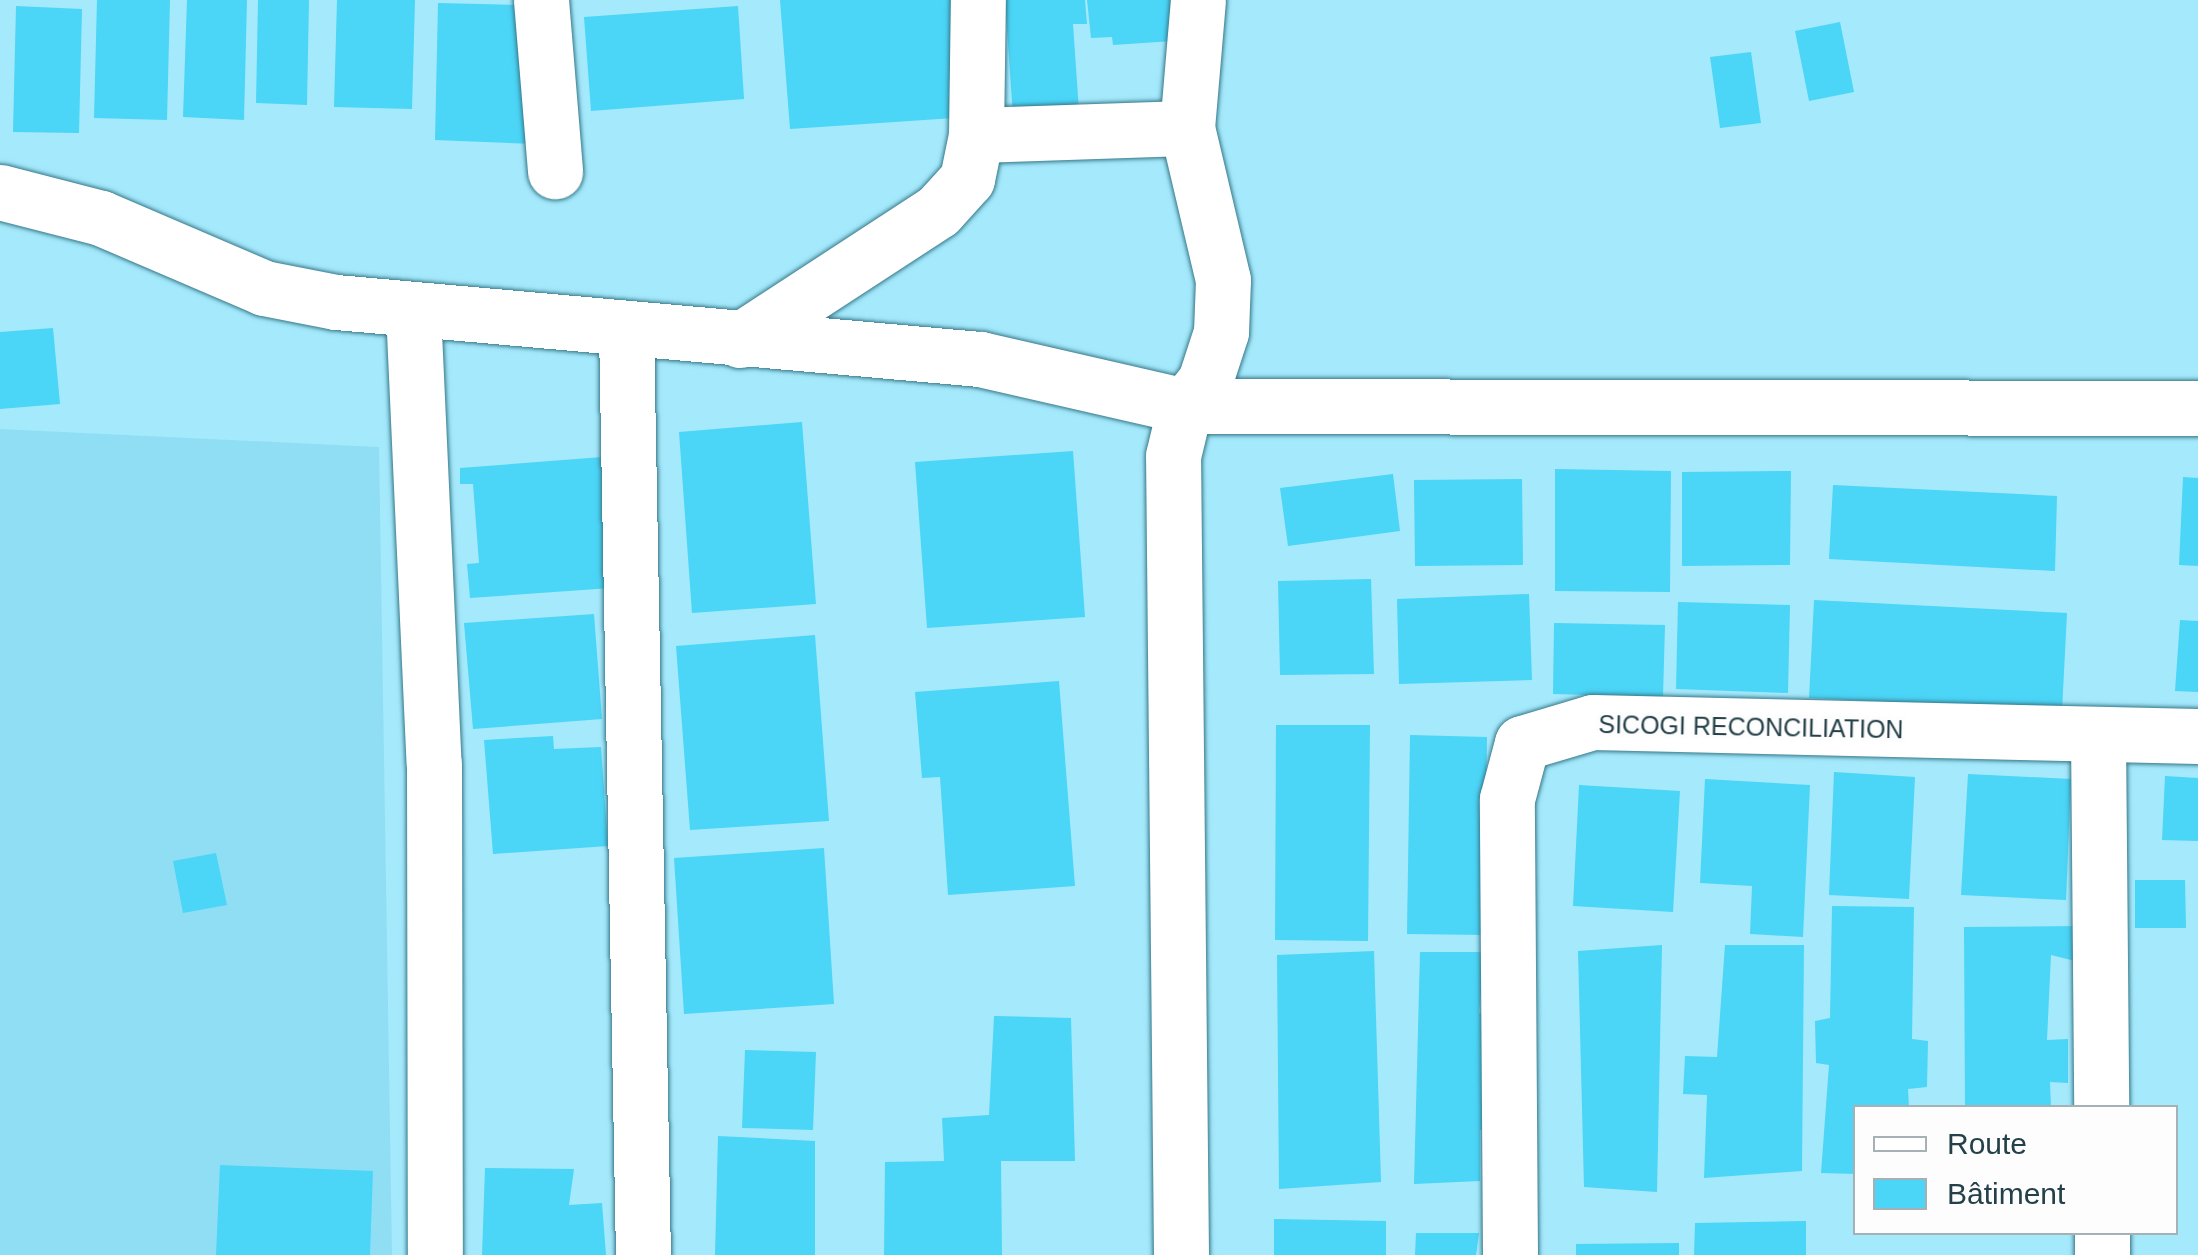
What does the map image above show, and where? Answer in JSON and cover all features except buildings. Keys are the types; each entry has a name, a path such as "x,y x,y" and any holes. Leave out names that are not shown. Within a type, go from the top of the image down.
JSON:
{"street":[{"path":"540,0 555,171"},
{"path":"740,340 938,211 967,179 976,134 978,0"},
{"path":"1181,1255 1173,456 1185,406 1205,381 1221,332 1223,280 1187,128 1198,0"},
{"path":"976,134 1187,128"},
{"path":"0,192 100,218 264,288 413,310 980,359 1185,406 2198,408"},
{"path":"413,310 434,764 435,1255"},
{"path":"626,330 643,1255"},
{"name":"SICOGI RECONCILIATION","path":"1510,1255 1507,799 1522,743 1593,722 2198,736"},
{"path":"2098,734 2101,1105"}],"shaded area":[{"path":"0,429 379,447 392,1255 0,1255"}]}
